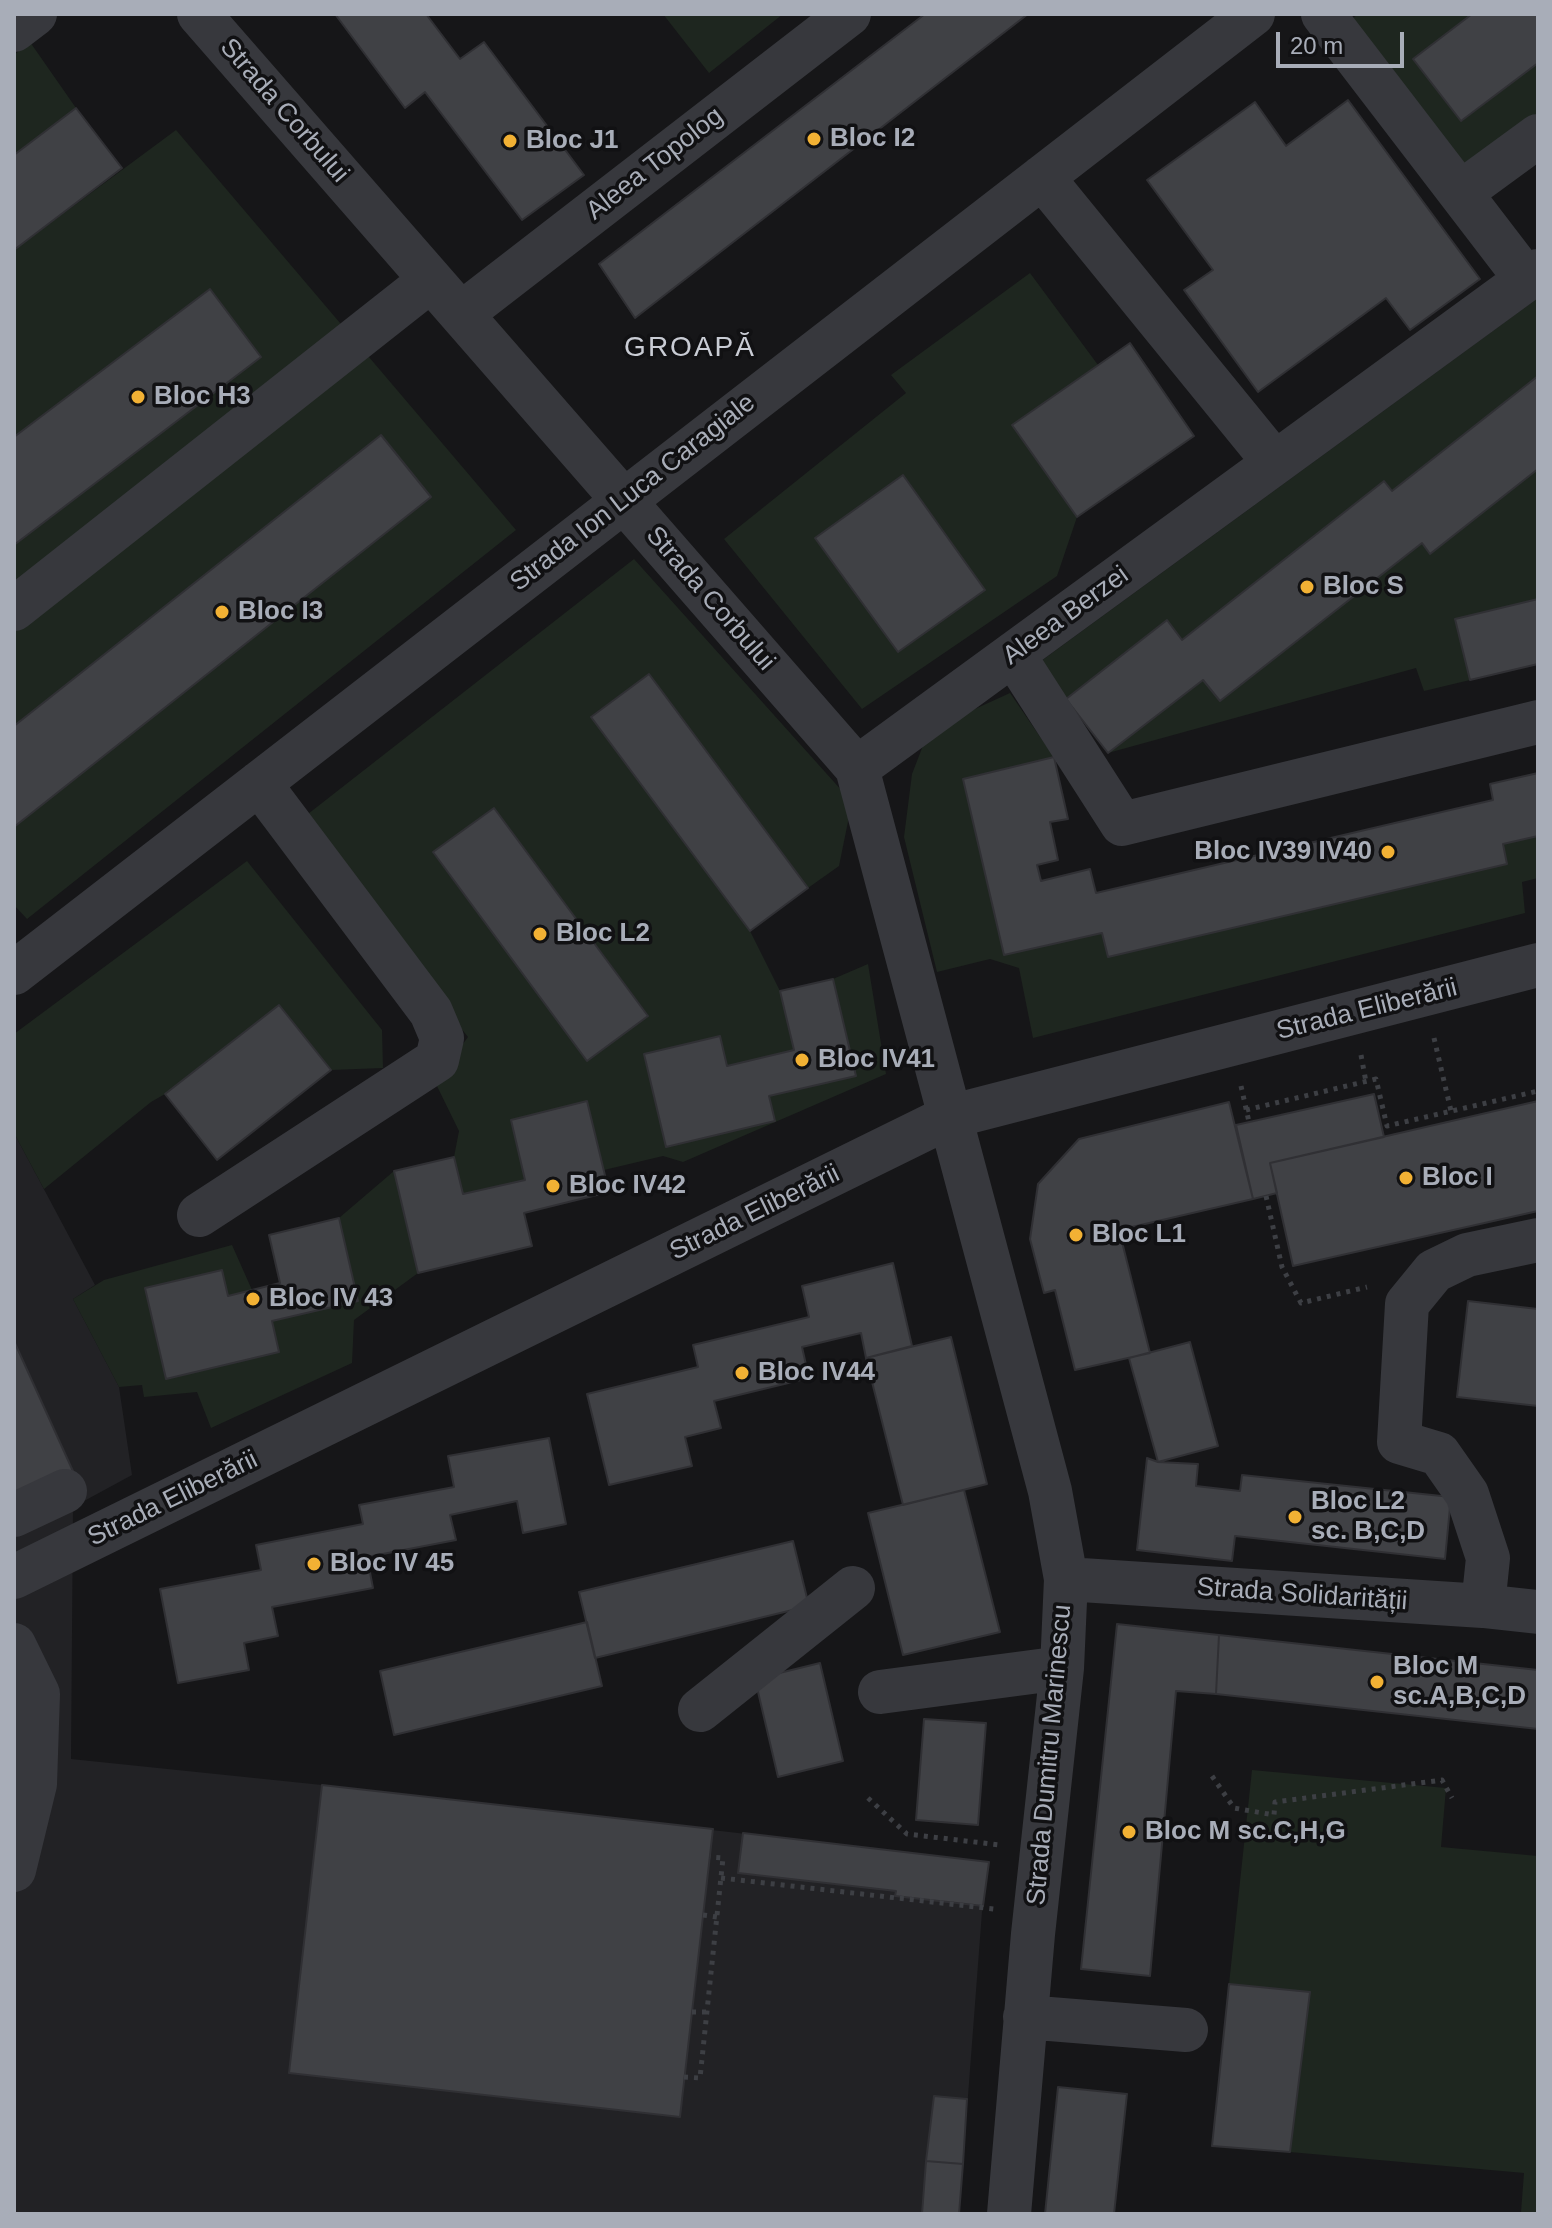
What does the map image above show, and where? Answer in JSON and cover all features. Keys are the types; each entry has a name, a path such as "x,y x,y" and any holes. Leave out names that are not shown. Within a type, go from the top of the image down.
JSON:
{"street":[{"path":"14,30 35,14"},
{"name":"Strada Corbului","path":"199,14 857,768 949,1117"},
{"name":"Aleea Topolog","path":"461,314 849,14"},
{"name":"Strada Ion Luca Caragiale","path":"14,973 1253,14"},
{"path":"1323,14 1460,193 1532,275"},
{"path":"1460,193 1538,136"},
{"path":"1042,177 1275,463"},
{"name":"Aleea Berzei","path":"857,768 1532,275"},
{"path":"14,609 431,280"},
{"path":"1013,654 1122,824 1538,722"},
{"path":"199,1215 437,1060 442,1038 431,1012 259,783"},
{"name":"Strada Eliberării","path":"14,1577 949,1117 1538,965"},
{"name":"Strada Dumitru Marinescu","path":"949,1117 1050,1491 1066,1579 1062,1668 1025,2017 1009,2214"},
{"path":"1483,1606 1488,1558 1467,1494 1439,1454 1399,1442 1407,1304 1434,1271 1467,1255 1538,1240"},
{"path":"14,1515 65,1491"},
{"name":"Strada Solidarității","path":"1066,1579 1538,1612"},
{"path":"700,1710 853,1588"},
{"path":"14,1645 38,1694 35,1784 14,1870"},
{"path":"880,1692 1062,1668"},
{"path":"1025,2017 1186,2030"}],"path":[{"path":"1434,1036 1451,1111"},
{"path":"1361,1053 1366,1082"},
{"path":"1246,1110 1376,1079 1387,1126 1538,1091"},
{"path":"1240,1081 1249,1122"},
{"path":"1266,1196 1282,1267 1301,1303 1434,1271"},
{"path":"1212,1776 1234,1808 1274,1815 1275,1802 1442,1780 1452,1798"},
{"path":"868,1798 907,1834 1014,1847"},
{"path":"684,2077 700,2078 723,1858 710,1857"},
{"path":"721,1878 984,1908"},
{"path":"703,1915 717,1917"},
{"path":"692,2012 707,2012"}],"shaded area":[{"path":"663,14 783,14 709,73"},
{"path":"1358,14 1472,14 1414,59 1462,121 1538,63 1538,115 1457,174 1347,23"},
{"path":"30,42 76,108 14,155 14,55"},
{"path":"176,130 516,530 27,919 14,905 14,827 430,498 381,436 14,726 14,545 261,357 210,290 14,437 14,250"},
{"path":"1030,273 1098,365 1012,425 1077,517 1057,576 862,709 724,539 906,393 891,375","holes":["903,476 985,590 898,652"]},
{"path":"1538,298 1538,376 1392,491 1384,481 1182,640 1066,699 1037,664"},
{"path":"1538,469 1538,599 1455,619 1470,680 1424,691 1416,668 1108,753 1203,680 1220,701 1422,543 1429,553"},
{"path":"634,559 852,802 839,866 808,888 649,674 591,716 750,931 780,991 794,1050 727,1066 720,1036 644,1054 666,1147 775,1121 769,1096 855,1076 833,979 868,964 886,1074 683,1162 663,1156 604,1170 587,1101 512,1120 525,1180 463,1194 454,1157 459,1131 435,1082 468,1037 299,821","holes":["494,808 648,1015 587,1060 433,853"]},
{"path":"1010,693 1054,757 1004,955 1102,933 1507,864 1503,844 1538,836 1538,878 1522,882 1525,913 1033,1038 1019,968 990,959 937,972 904,837 912,774 929,730"},
{"path":"247,861 382,1030 383,1068 331,1070 279,1005 151,1102 44,1189 14,1133 14,1034"},
{"path":"14,1133 95,1285 73,1299 119,1387 132,1475 73,1507 71,1759 989,1862 982,1912 959,2214 14,2214"},
{"path":"394,1171 418,1273 354,1320 352,1363 211,1428 197,1392 144,1397 142,1385 119,1387 73,1299 104,1280 232,1245 252,1290 228,1296 222,1270 145,1288 272,1321 358,1301 339,1218"},
{"path":"1252,1770 1446,1788 1441,1847 1538,1856 1538,2214 1521,2212 1524,2173 1290,2152 1310,1992 1229,1984"}],"building":[{"name":"Bloc J1","path":"335,14 426,14 460,59 484,42 584,175 522,220 425,92 405,108"},
{"name":"Bloc I2","path":"925,14 1028,14 635,318 599,264"},
{"path":"1472,14 1538,14 1538,63 1461,121 1413,59"},
{"path":"1348,100 1480,279 1410,330 1386,298 1258,392 1184,290 1213,270 1147,180 1255,102 1286,146"},
{"path":"76,108 122,168 14,250 14,155"},
{"name":"Bloc H3","path":"210,289 261,357 14,545 14,437"},
{"path":"1130,343 1194,436 1077,517 1012,425"},
{"name":"Bloc S","path":"1538,376 1538,469 1430,554 1422,543 1220,701 1203,680 1108,753 1066,699 1167,620 1182,640 1384,481 1392,491"},
{"name":"Bloc I3","path":"381,435 431,497 14,827 14,726"},
{"path":"903,475 985,590 898,652 815,538"},
{"path":"1538,599 1538,664 1470,680 1455,619"},
{"path":"649,674 808,888 750,931 591,717"},
{"name":"Bloc IV39 IV40","path":"1054,757 1068,819 1050,822 1058,860 1037,865 1041,881 1090,869 1096,893 1493,800 1490,784 1538,773 1538,836 1503,844 1507,864 1108,957 1102,933 1004,955 963,779"},
{"name":"Bloc L2","path":"494,808 648,1016 587,1061 433,852"},
{"name":"Bloc IV41","path":"833,979 856,1076 769,1096 775,1121 666,1147 644,1054 720,1036 727,1066 794,1050 780,991"},
{"path":"279,1005 331,1070 217,1160 165,1094"},
{"path":"1374,1094 1384,1137 1270,1163 1277,1193 1253,1199 1236,1125"},
{"name":"Bloc IV42","path":"587,1101 609,1192 524,1213 532,1246 418,1273 394,1171 454,1157 463,1194 525,1180 511,1120"},
{"name":"Bloc I","path":"1538,1101 1538,1211 1293,1266 1270,1163"},
{"name":"Bloc L1","path":"1229,1102 1253,1199 1119,1230 1150,1353 1075,1370 1055,1290 1044,1293 1030,1239 1038,1184 1079,1139"},
{"name":"Bloc IV 43","path":"339,1218 358,1301 272,1321 279,1352 166,1379 145,1288 222,1270 228,1296 280,1283 269,1235"},
{"name":"Bloc IV44","path":"893,1263 912,1346 866,1358 861,1333 802,1347 809,1378 714,1401 721,1428 685,1437 692,1466 609,1485 587,1394 698,1367 693,1345 809,1317 802,1286"},
{"path":"1468,1301 1538,1309 1538,1406 1457,1397"},
{"path":"951,1337 987,1484 903,1505 866,1358"},
{"path":"14,1341 77,1480 14,1509"},
{"path":"1190,1342 1218,1446 1158,1462 1129,1358"},
{"name":"Bloc IV 45","path":"549,1438 566,1524 523,1533 517,1501 450,1515 456,1540 367,1557 373,1588 272,1607 278,1636 244,1643 249,1670 178,1683 160,1589 261,1570 256,1545 363,1524 359,1505 454,1487 448,1456"},
{"name":"Bloc L2 sc. B,C,D","path":"1147,1458 1158,1462 1198,1464 1196,1486 1240,1491 1242,1475 1451,1497 1445,1559 1235,1536 1232,1561 1137,1550"},
{"path":"964,1490 1000,1632 903,1655 868,1513"},
{"path":"793,1541 809,1606 595,1658 579,1592"},
{"path":"587,1622 602,1686 394,1735 380,1671"},
{"name":"Bloc M sc.C,H,G","path":"1117,1624 1219,1635 1216,1694 1176,1691 1150,1976 1081,1969"},
{"name":"Bloc M sc.A,B,C,D","path":"1219,1635 1538,1670 1538,1729 1216,1694"},
{"path":"820,1663 843,1761 778,1777 755,1679"},
{"path":"924,1719 986,1723 978,1825 916,1820"},
{"path":"322,1785 713,1829 680,2117 289,2073"},
{"path":"743,1833 989,1862 983,1906 895,1896 896,1891 738,1873"},
{"path":"1229,1984 1310,1992 1290,2152 1212,2146"},
{"path":"1058,2087 1127,2094 1114,2214 1045,2214"},
{"path":"934,2096 967,2099 963,2164 926,2161"},
{"path":"926,2161 963,2164 959,2214 922,2214"}],"place":[{"name":"Bloc I2","path":"814,139"},
{"name":"Bloc J1","path":"510,141"},
{"name":"Bloc H3","path":"138,397"},
{"name":"Bloc S","path":"1307,587"},
{"name":"Bloc I3","path":"222,612"},
{"name":"Bloc IV39 IV40","path":"1388,852"},
{"name":"Bloc L2","path":"540,934"},
{"name":"Bloc IV41","path":"802,1060"},
{"name":"Bloc I","path":"1406,1178"},
{"name":"Bloc IV42","path":"553,1186"},
{"name":"Bloc L1","path":"1076,1235"},
{"name":"Bloc IV 43","path":"253,1299"},
{"name":"Bloc IV44","path":"742,1373"},
{"name":"Bloc L2 sc. B,C,D","path":"1295,1517"},
{"name":"Bloc IV 45","path":"314,1564"},
{"name":"Bloc M sc.A,B,C,D","path":"1377,1682"},
{"name":"Bloc M sc.C,H,G","path":"1129,1832"}],"district":[{"name":"GROAPĂ","path":"690,348"}]}
